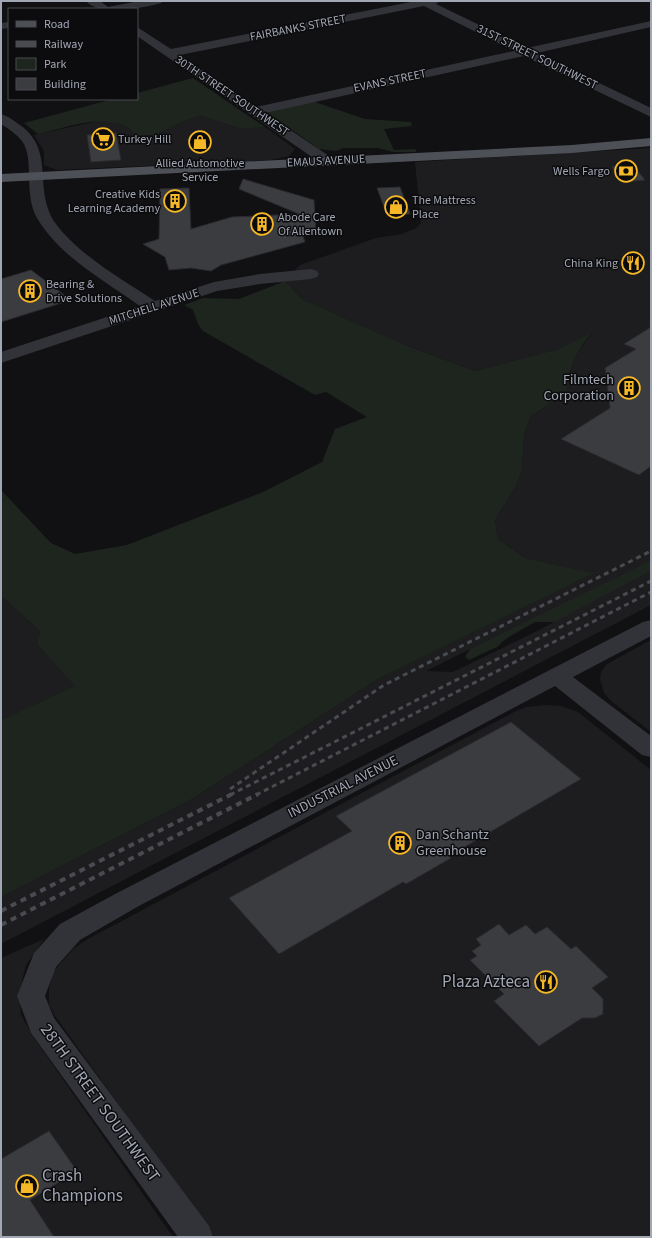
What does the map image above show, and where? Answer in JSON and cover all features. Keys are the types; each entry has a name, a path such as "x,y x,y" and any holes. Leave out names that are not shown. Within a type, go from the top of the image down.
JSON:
{"main road":[{"name":"EMAUS AVENUE","path":"1,178 572,149 651,142"}],"street":[{"path":"92,1 102,8"},
{"path":"118,8 157,1"},
{"name":"31ST STREET SOUTHWEST","path":"427,2 651,113"},
{"name":"FAIRBANKS STREET","path":"170,53 427,2"},
{"name":"EVANS STREET","path":"255,111 651,24"},
{"name":"30TH STREET SOUTHWEST","path":"138,32 327,162"},
{"path":"635,105 651,101"},
{"path":"1,118 21,131 33,146 35,153 36,193 38,204 44,218 54,232 84,258 154,308"},
{"name":"MITCHELL AVENUE","path":"1,358 214,287 260,279 311,274"},
{"name":"INDUSTRIAL AVENUE","path":"44,960 70,932 127,900 651,628"},
{"path":"557,676 651,750"},
{"name":"28TH STREET SOUTHWEST","path":"44,960 32,996 41,1024 198,1237"}],"shaded area":[{"path":"201,116 242,129 265,127 295,149 289,156 271,160 57,170 44,165 44,151 34,135 98,121 112,121 133,130 138,136 154,135 189,119"},
{"path":"651,148 651,560 426,671 453,672 541,629 651,571 651,605 1,944 1,897 192,799 378,679 593,573 525,558 498,539 495,520 516,486 522,470 524,435 531,416 566,393 567,376 578,352 591,334 558,349 475,371 410,347 302,299 285,281 300,265 376,238 402,234 416,228 421,223 415,162"},
{"path":"1,596 40,631 37,644 76,686 1,720"},
{"path":"651,640 651,732 611,701 604,693 600,679 601,672 607,664"},
{"path":"547,705 561,706 578,712 651,770 651,1237 214,1237 55,1016 49,1004 49,989 53,972 74,948 88,939 516,711 526,707"},
{"path":"44,939 26,965 19,993 21,1015 32,1035 173,1237 1,1237 1,958"}],"green space":[{"path":"193,78 265,127 242,129 201,116 189,119 154,135 138,136 128,128 116,123 103,121 77,124 38,134 24,123 109,100 138,100 138,93"},
{"path":"312,101 365,119 411,122 412,126 384,129 394,150 415,149 417,152 393,152 378,148 344,148 336,151 319,149 268,113"},
{"path":"285,281 302,299 410,347 475,371 558,349 591,333 581,347 571,368 566,393 531,416 524,435 522,470 516,486 495,520 498,539 525,558 594,573 378,679 192,799 1,897 1,720 75,686 37,644 40,631 1,596 1,490 51,543 75,554 127,545 263,492 322,462 335,429 367,417 326,392 315,395 203,331 198,324 193,310 184,305 203,298 239,299"},
{"path":"651,560 651,571 555,622 535,622 507,638 497,647 469,660 465,657 470,649"}],"building":[{"path":"116,133 121,160 91,162 87,135"},
{"name":"Wells Fargo","path":"633,165 645,180 624,182 612,167"},
{"name":"Abode Care Of Allentown","path":"243,179 314,200 316,235 303,236 305,242 221,265 211,271 191,268 169,270 165,257 143,244 159,239 160,189 189,188 191,229 232,217 299,214 239,189"},
{"name":"The Mattress Place","path":"400,187 410,214 387,215 377,188"},
{"name":"Bearing & Drive Solutions","path":"31,270 71,300 1,322 1,279"},
{"name":"Filmtech Corporation","path":"651,327 651,466 639,475 561,439 610,408 605,368 636,349 624,344"},
{"name":"Dan Schantz Greenhouse","path":"511,722 581,779 449,856 451,858 406,884 403,882 279,954 229,898 352,831 336,816"},
{"name":"Plaza Azteca","path":"499,924 509,935 526,925 535,934 547,927 571,949 576,946 608,977 592,988 603,999 603,1014 595,1018 582,1018 539,1046 494,1001 504,994 470,960 477,956 472,951 481,945 476,939"},
{"name":"Crash Champions","path":"49,1131 77,1171 30,1200 54,1237 1,1237 1,1159"}],"railway":[{"path":"230,789 384,685 651,551"},
{"path":"230,795 651,581"},
{"path":"256,795 651,592"},
{"path":"1,911 232,794"},
{"path":"1,925 258,794"}],"place":[{"name":"Turkey Hill","path":"103,139"},
{"name":"Allied Automotive Service","path":"200,142"},
{"name":"Wells Fargo","path":"626,171"},
{"name":"Creative Kids Learning Academy","path":"175,201"},
{"name":"The Mattress Place","path":"396,207"},
{"name":"Abode Care Of Allentown","path":"262,224"},
{"name":"China King","path":"633,263"},
{"name":"Bearing & Drive Solutions","path":"30,291"},
{"name":"Filmtech Corporation","path":"629,388"},
{"name":"Dan Schantz Greenhouse","path":"400,843"},
{"name":"Plaza Azteca","path":"546,982"},
{"name":"Crash Champions","path":"27,1186"}]}
